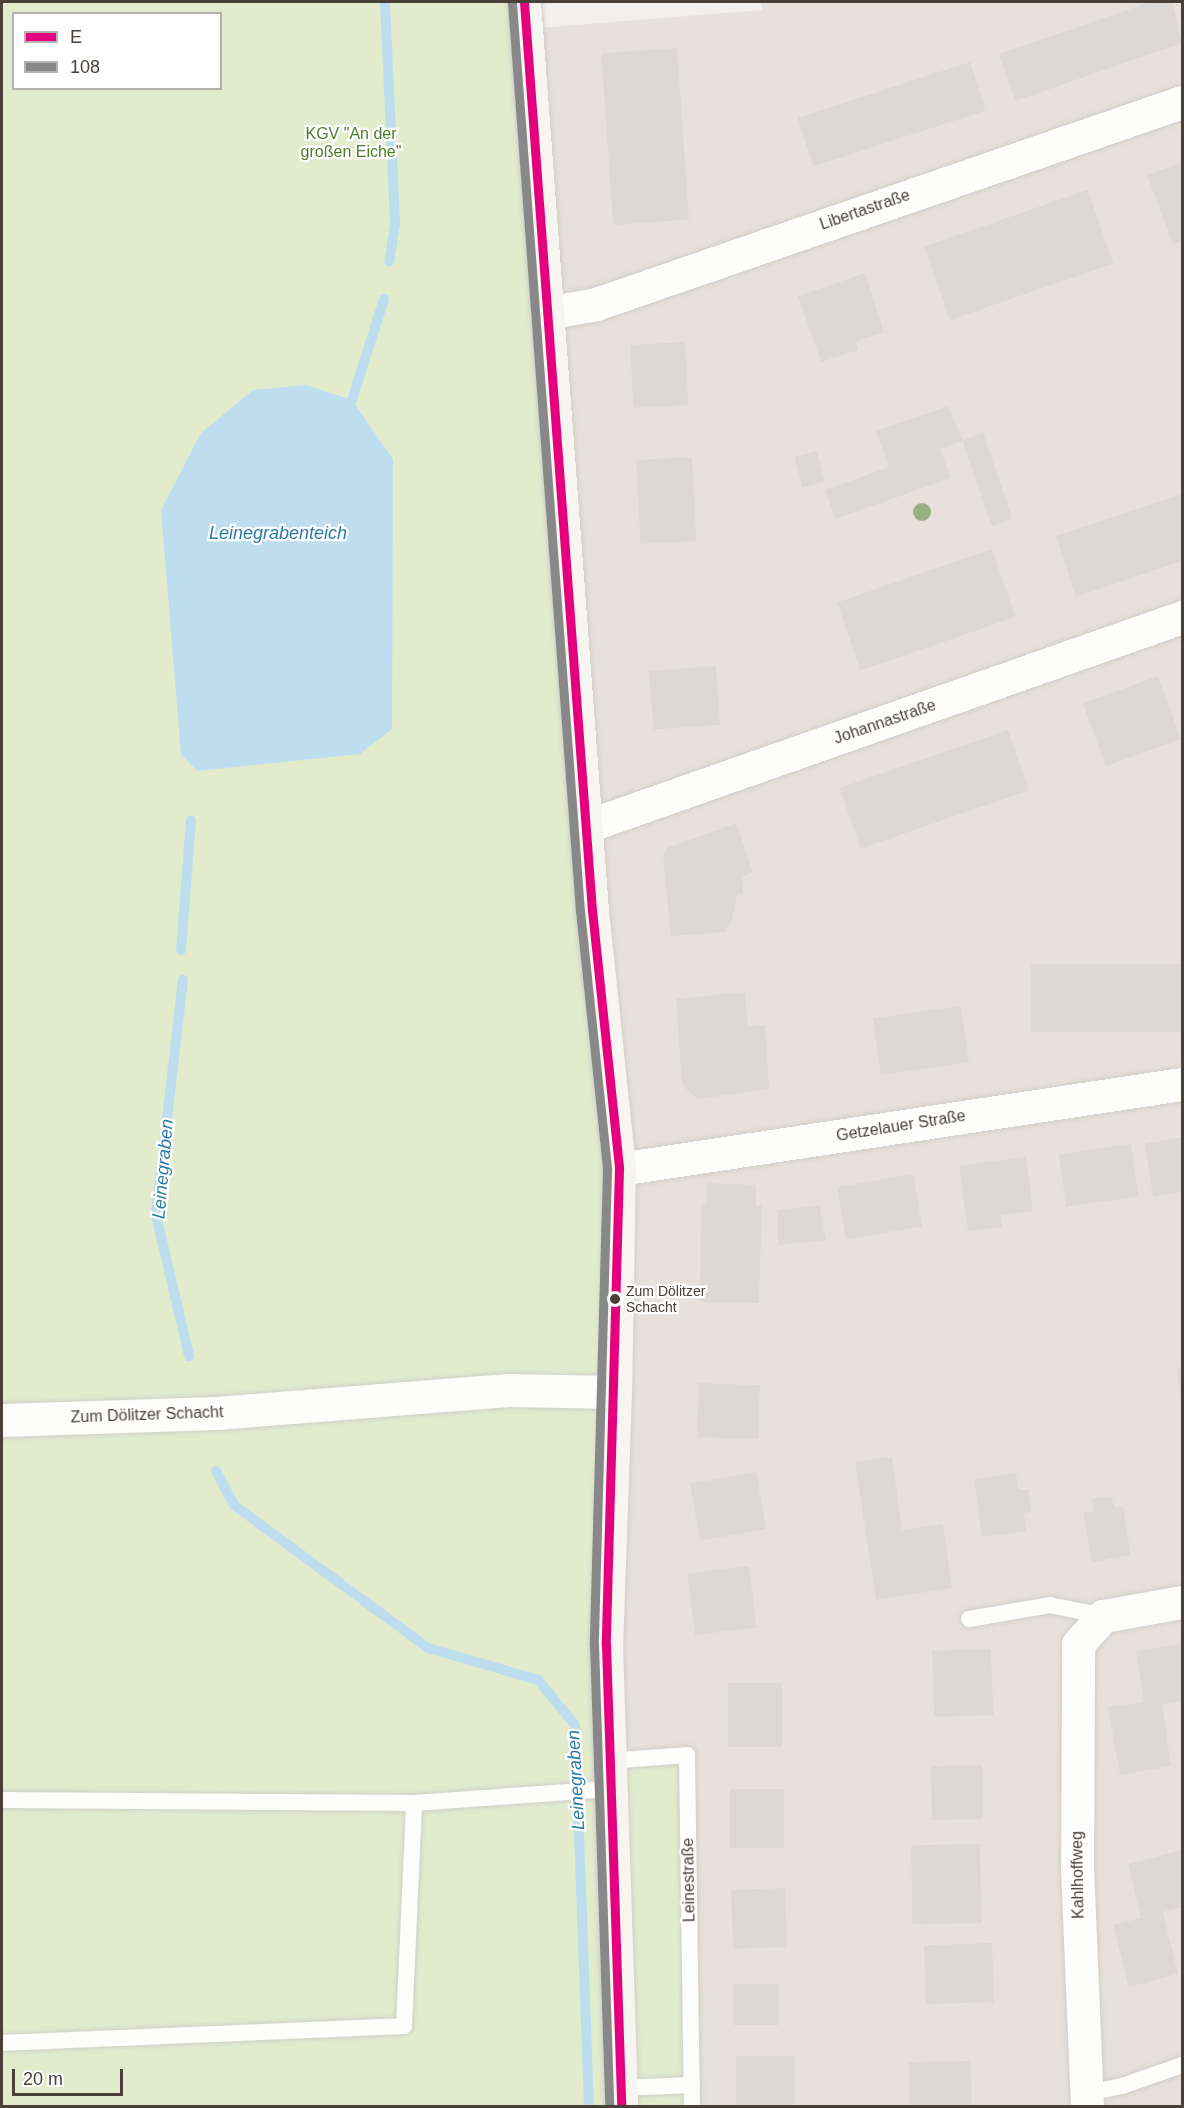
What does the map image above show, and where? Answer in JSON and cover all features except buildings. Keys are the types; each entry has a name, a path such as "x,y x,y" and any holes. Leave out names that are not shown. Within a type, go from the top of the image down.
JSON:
{"main road":[{"path":"524,2 587,826 618,1169 615,1392 602,1780 620,2097"}],"street":[{"name":"Libertastraße","path":"547,313 596,304 1182,102"},
{"name":"Johannastraße","path":"587,826 1182,617"},
{"name":"Getzelauer Straße","path":"618,1169 1182,1084"},
{"name":"Zum Dölitzer Schacht","path":"2,1420 216,1413 509,1390 615,1392"},
{"path":"1103,1616 1182,1602"},
{"name":"Kahlhoffweg","path":"1086,2100 1077,1871 1078,1644 1103,1616"}],"lane":[{"path":"969,1619 1050,1605 1103,1616"},
{"name":"Leinestraße","path":"602,1780 687,1755 692,2106"},
{"path":"2,1800 414,1803 565,1791 602,1780"},
{"path":"2,2043 404,2026 414,1803"},
{"path":"1086,2100 1182,2065"},
{"path":"620,2097 692,2085"}],"shaded area":[{"path":"761,2 1182,2 1182,2106 692,2106 608,1761 526,29 762,10"}],"green space":[{"name":"KGV \"An der großen Eiche\"","path":"2,2 524,2 619,1169 608,1760 687,1755 692,2106 2,2106"}],"water":[{"name":"Leinegrabenteich","path":"306,385 352,400 393,459 392,729 360,754 197,771 181,755 161,510 201,433 253,390"}],"waterway":[{"name":"Leinegraben","path":"385,2 395,225 389,262"},
{"name":"Leinegraben","path":"352,400 384,299"},
{"name":"Leinegraben","path":"181,950 191,820"},
{"name":"Leinegraben","path":"183,980 156,1215 189,1356"},
{"name":"Leinegraben","path":"216,1471 234,1505 428,1648 538,1680 575,1725 589,2106"}],"transit line":[{"name":"E","path":"524,2 592,910 619,1169 606,1645 621,2106"},
{"name":"108","path":"512,3 580,911 607,1170 594,1645 609,2106"}],"place":[{"name":"Zum Dölitzer Schacht","path":"615,1299"}]}
